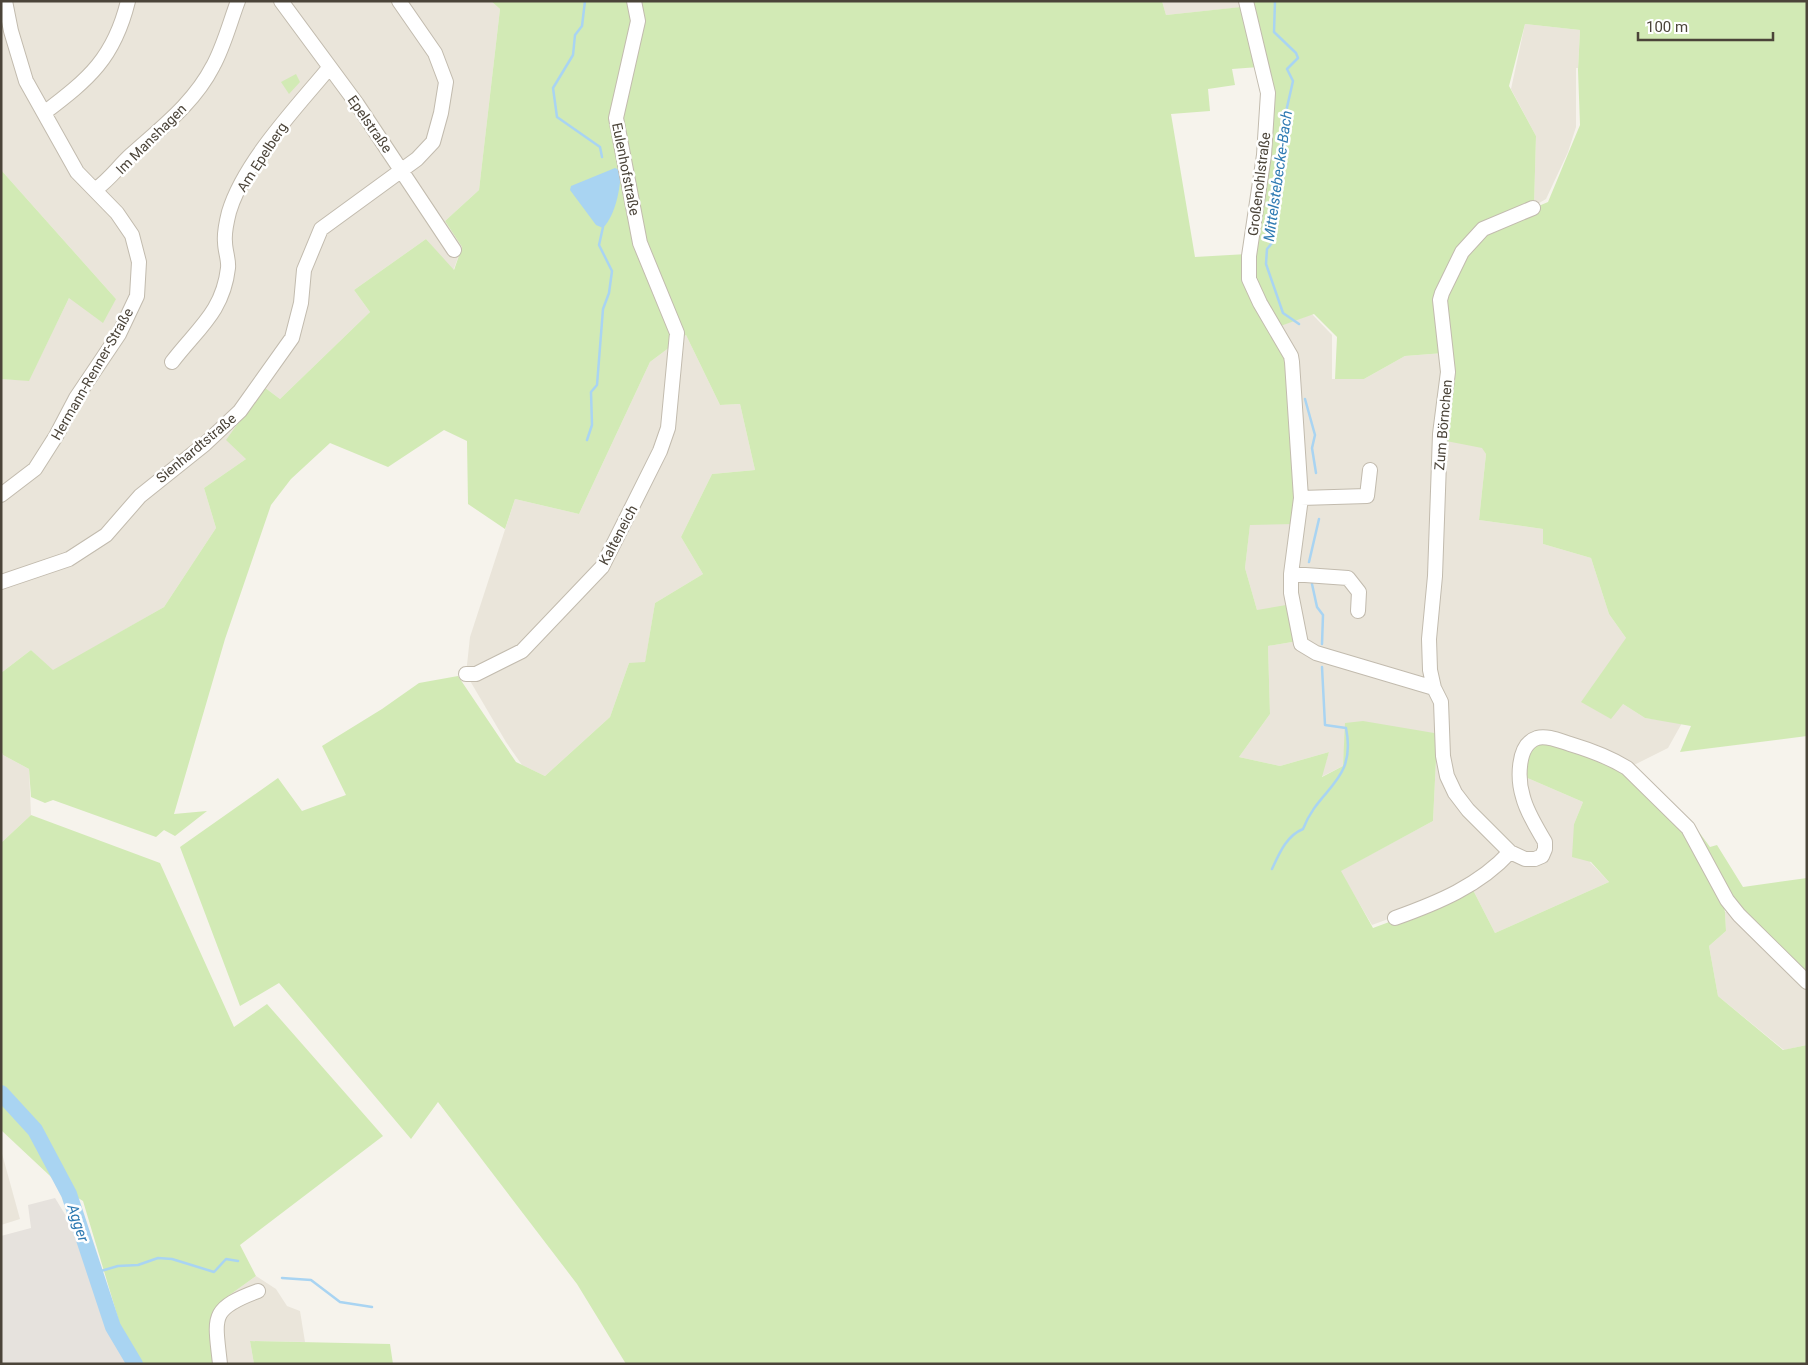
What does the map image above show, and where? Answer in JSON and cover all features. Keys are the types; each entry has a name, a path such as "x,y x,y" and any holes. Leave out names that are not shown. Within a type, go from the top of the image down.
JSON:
{"street":[{"name":"Hermann-Renner-Straße","path":"1,495 35,469 56,436 76,398 119,334 137,296 139,262 132,235 117,213 96,189 77,172 26,81 11,31 6,1"},
{"path":"44,113 78,88 96,70 112,46 128,1"},
{"name":"Im Manshagen","path":"96,189 110,179 129,157 178,114 195,95 214,65 238,1"},
{"name":"Epelstraße","path":"281,1 402,169 454,250"},
{"name":"Sienhardtstraße","path":"1,582 69,559 106,536 140,496 205,444 240,411 292,338 301,303 304,270 321,229 417,158 433,142 441,113 446,82 435,54 399,1"},
{"name":"Eulenhofstraße","path":"634,1 638,21 616,118 640,243 677,333"},
{"name":"Großenohlstraße","path":"1246,1 1268,93 1264,155 1249,256 1249,279 1260,303 1291,356 1301,498"},
{"name":"Am Epelberg","path":"172,362 191,336 211,316 223,291 228,267 224,240 229,212 241,183 292,111 329,68"},
{"name":"Zum Börnchen","path":"1510,852 1468,810 1455,793 1447,776 1441,702 1434,688 1430,670 1429,639 1435,576 1440,434 1448,372 1440,300 1447,280 1462,252 1483,229 1533,208"},
{"name":"Kalteneich","path":"466,674 476,674 522,651 602,567 656,458 668,428 677,333"},
{"path":"1370,470 1367,496 1301,498 1291,574 1291,593 1301,644 1316,653 1434,688"},
{"path":"1291,574 1348,578 1360,592 1358,611"},
{"path":"1395,918 1426,907 1471,886 1510,852 1525,859 1535,859 1542,856 1545,842 1523,797 1520,781 1523,752 1529,743 1538,738 1547,738 1592,751 1626,768 1688,828 1727,900 1739,915 1807,982"},
{"path":"220,1364 216,1328 219,1312 228,1304 258,1291"}],"shaded area":[{"path":"1,1 491,1 500,9 479,190 445,221 462,247 453,271 426,239 354,290 370,312 280,399 264,387 246,459 204,488 216,528 164,607 53,671 31,650 1,673 1,379 29,380 69,298 116,299 1,170"},
{"path":"1162,1 1240,1 1242,7 1166,15"},
{"path":"1525,24 1580,30 1578,68 1576,68 1576,127 1568,152 1546,199 1534,206 1536,136 1511,89"},
{"path":"1312,314 1332,335 1332,379 1364,379 1405,356 1444,353 1486,454 1479,520 1543,529 1543,544 1591,558 1609,614 1626,638 1623,704 1645,718 1682,723 1668,748 1624,770 1523,776 1583,802 1574,824 1590,862 1609,882 1495,933 1472,888 1372,925 1340,871 1433,821 1436,760 1440,734 1346,723 1343,766 1321,777 1329,752 1280,766 1239,757 1270,714 1268,646 1298,641 1257,610 1245,568 1250,524 1296,524 1277,327"},
{"path":"686,335 720,405 740,404 755,470 712,474 681,537 703,574 655,603 645,663 629,663 610,717 545,776 522,765 506,742 466,674 470,637 515,499 579,514 650,362"},
{"path":"1,750 3,755 29,769 31,815 1,843"},
{"path":"1725,912 1732,912 1807,985 1807,1045 1784,1050 1718,996 1709,946 1726,931"},
{"path":"1,1150 20,1219 1,1225"},
{"path":"55,1198 80,1239 124,1338 129,1364 1,1364 1,1236 31,1228 28,1205"},
{"path":"256,1276 276,1289 287,1306 300,1311 305,1342 250,1341 254,1364 212,1364 210,1318 224,1299"}],"green space":[{"path":"491,1 1162,1 1166,15 1241,7 1240,1 1807,1 1807,736 1680,752 1691,726 1645,718 1623,704 1611,719 1581,702 1626,638 1609,614 1591,558 1543,544 1543,529 1479,520 1486,454 1482,448 1441,440 1449,372 1441,301 1468,250 1496,224 1548,202 1580,125 1578,70 1580,30 1525,24 1509,86 1536,136 1534,206 1495,222 1466,249 1438,300 1444,353 1405,356 1364,379 1335,379 1337,337 1314,314 1275,328 1290,356 1300,498 1296,524 1250,525 1245,568 1257,610 1292,604 1298,641 1268,646 1270,714 1239,757 1280,766 1329,752 1322,777 1343,766 1345,723 1363,721 1440,734 1436,760 1433,821 1341,871 1373,928 1427,908 1472,888 1495,933 1609,882 1591,862 1572,857 1574,824 1583,802 1523,776 1526,753 1533,745 1544,742 1598,756 1624,770 1684,829 1721,895 1725,912 1726,931 1709,946 1718,996 1783,1050 1807,1045 1807,1364 626,1364 577,1284 438,1102 411,1139 279,983 240,1006 180,847 278,778 302,811 346,795 322,746 382,709 419,683 458,676 516,762 545,776 610,717 629,663 645,662 655,603 703,574 681,537 712,474 755,470 740,404 720,405 686,335 650,362 579,514 515,499 505,529 468,504 467,441 444,430 388,467 330,443 291,479 271,505 225,639 174,814 207,811 175,836 164,830 156,837 53,800 45,803 31,797 29,769 3,755 1,750 1,673 31,650 53,670 164,607 216,528 204,488 246,459 226,440 264,387 280,399 370,312 354,290 426,239 454,270 462,247 445,221 479,190 500,9","holes":["1259,67 1266,94 1262,162 1247,254 1195,257 1171,114 1210,111 1208,89 1235,85 1232,69"]},
{"path":"296,74 300,82 289,94 281,82"},
{"path":"1,170 116,299 103,323 69,298 29,381 1,379"},
{"path":"31,815 160,863 234,1027 267,1004 383,1136 240,1245 256,1276 224,1299 211,1318 212,1364 129,1364 124,1338 83,1201 65,1190 1,1130 1,843"},
{"path":"1693,824 1710,847 1717,845 1743,887 1807,878 1807,981 1742,915 1689,826"},
{"path":"250,1341 390,1344 393,1364 254,1364"}],"water":[{"path":"615,168 621,171 618,193 611,216 603,228 596,225 570,190 571,186"}],"waterway":[{"path":"585,1 582,26 575,35 573,55 553,88 557,117 600,147 602,157"},
{"name":"Mittelstebecke-Bach","path":"1275,1 1274,32 1296,53 1298,58 1287,69 1293,81 1283,125 1286,143 1279,157 1276,169 1279,182 1273,203 1272,243 1267,249 1266,264 1283,313 1299,324"},
{"path":"587,440 592,425 591,392 597,385 603,309 609,293 612,271 599,245 603,227"},
{"name":"Mittelstebecke-Bach","path":"1305,399 1315,435 1312,448 1316,473"},
{"name":"Mittelstebecke-Bach","path":"1309,562 1319,519"},
{"name":"Mittelstebecke-Bach","path":"1312,584 1317,607 1323,615 1322,644"},
{"name":"Mittelstebecke-Bach","path":"1272,869 1284,846 1292,836 1303,829 1318,803 1335,783 1346,761 1348,746 1346,728 1325,725 1322,667"},
{"name":"Agger","path":"1,1093 35,1130 69,1194 113,1327 135,1364"},
{"path":"92,1264 101,1271 118,1266 138,1265 158,1258 172,1259 214,1272 226,1259 238,1261"},
{"path":"282,1278 311,1280 340,1302 372,1307"}]}
